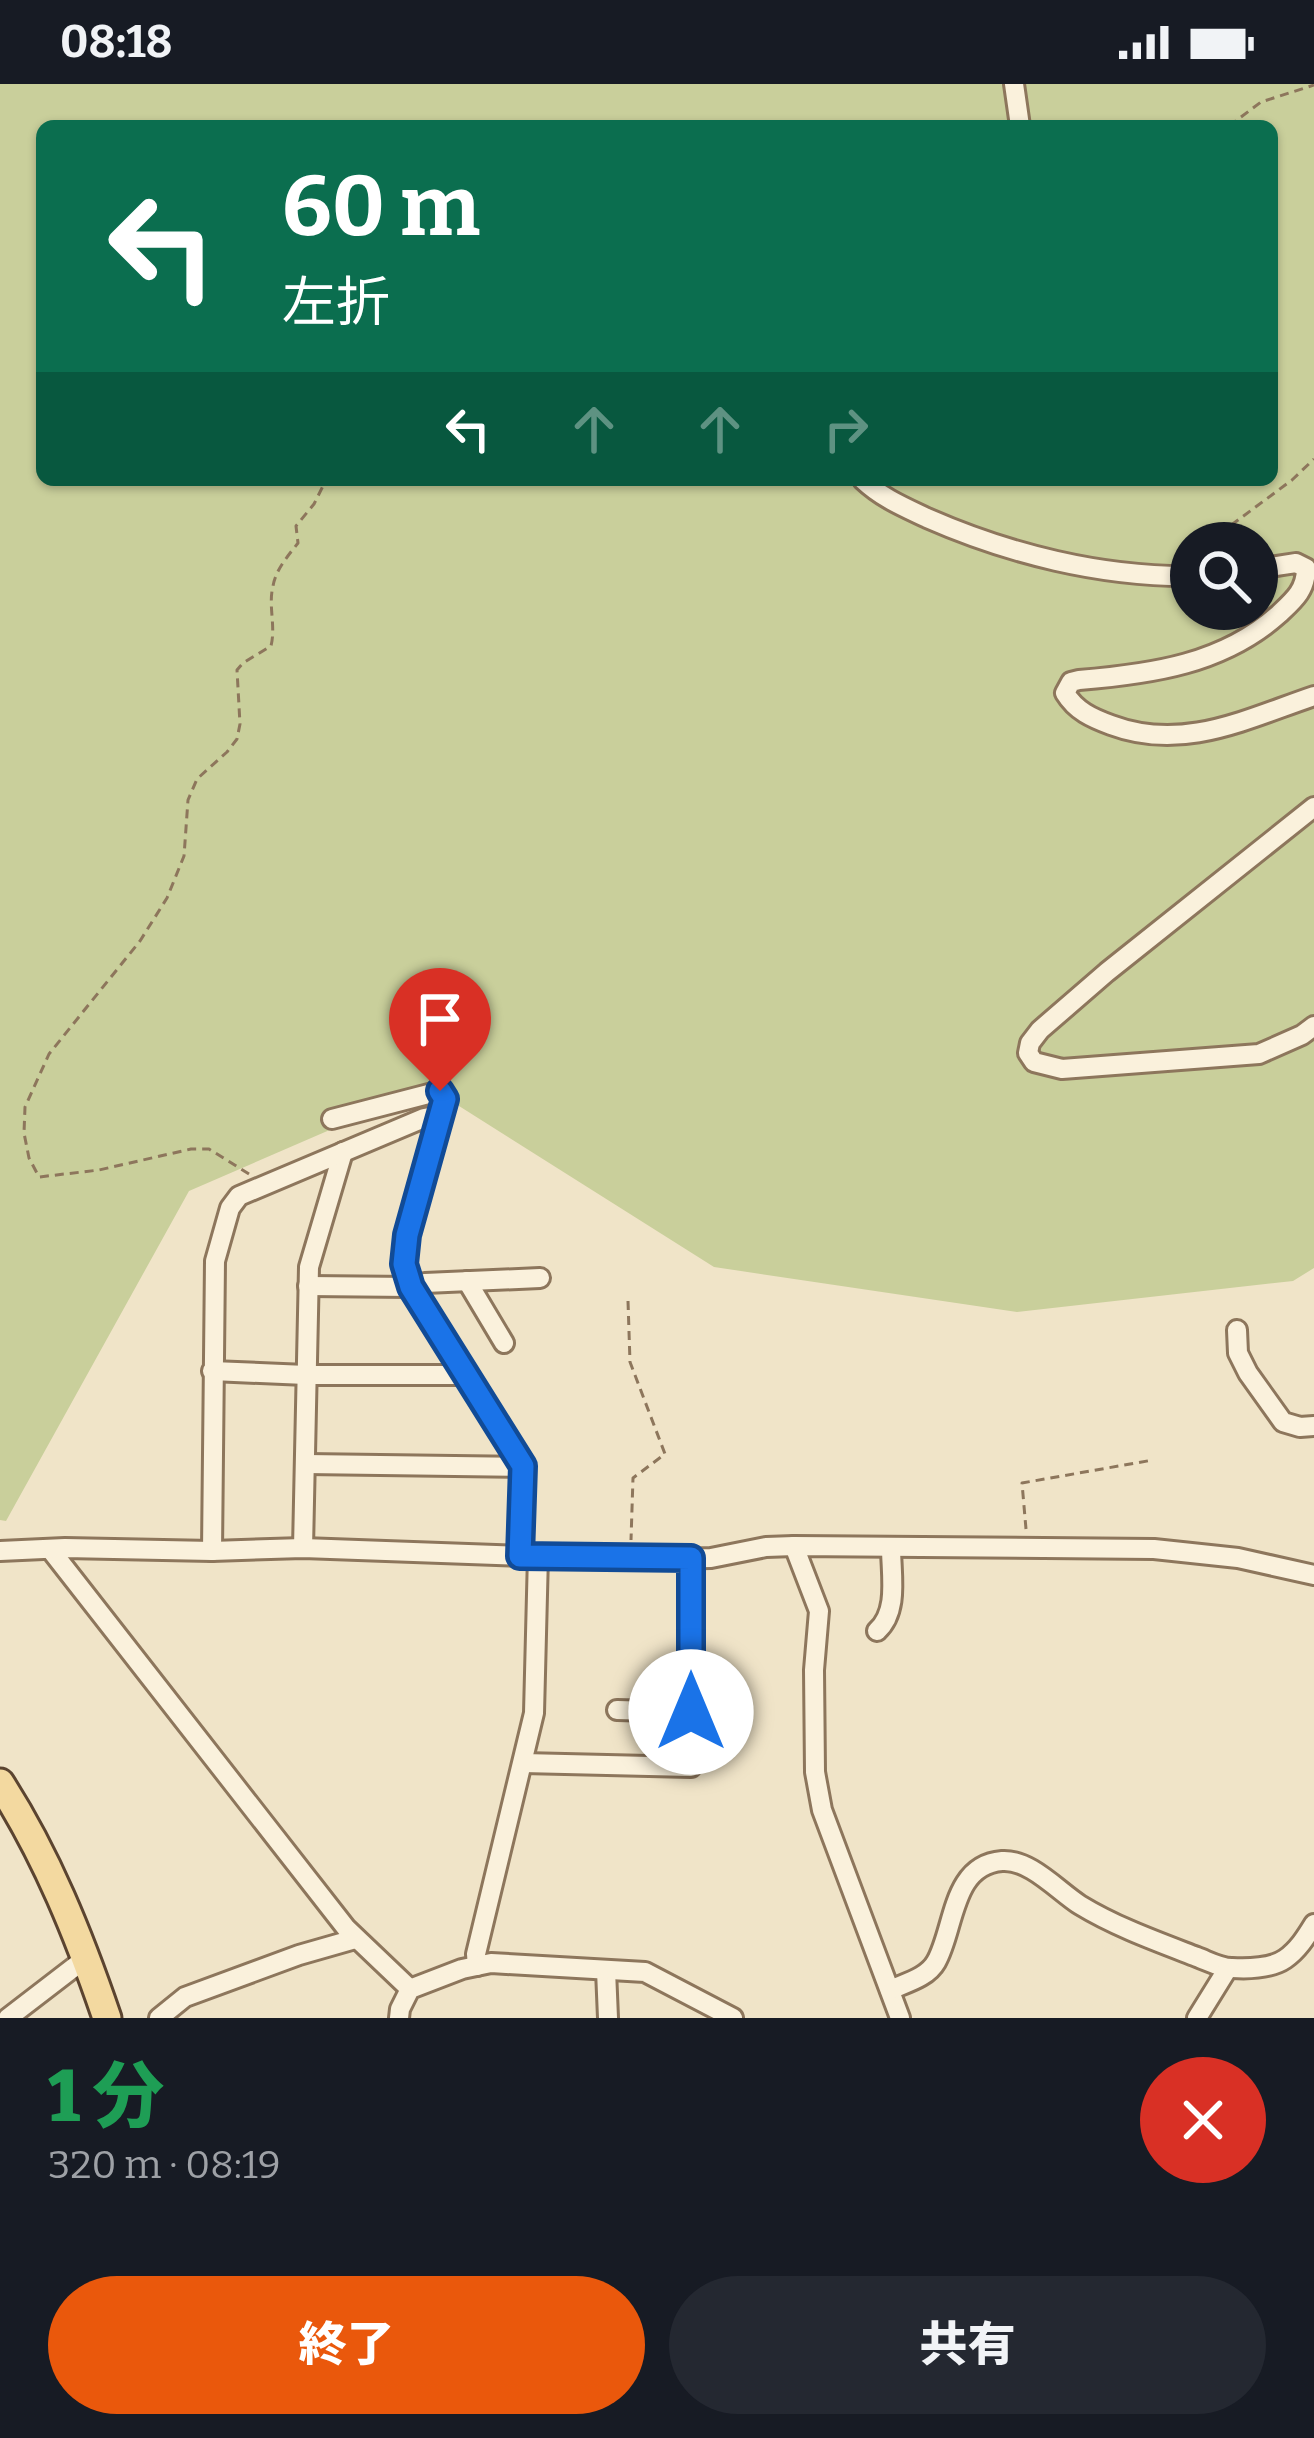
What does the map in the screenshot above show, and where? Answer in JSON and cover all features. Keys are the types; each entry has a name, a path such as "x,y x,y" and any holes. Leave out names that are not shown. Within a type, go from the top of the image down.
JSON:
{"main road":[{"path":"0,1783 53,1878 107,2018"}],"street":[{"path":"1014,84 1020,120"},
{"path":"871,486 891,502 966,535 1018,551 1170,577"},
{"path":"1278,566 1296,563 1306,568 1298,597 1278,615"},
{"path":"1260,630 1232,648 1170,669 1079,680 1071,682 1065,693 1072,705 1091,717 1127,731 1170,737 1202,734 1314,696"},
{"path":"1314,807 1107,972 1040,1030 1028,1053 1034,1062 1062,1069 1259,1054 1314,1026"},
{"path":"332,1119 440,1091 445,1099 407,1235 404,1264 411,1287 523,1466 534,1713 476,1954 477,1966"},
{"path":"212,1551 214,1261 230,1208 239,1196 424,1118 435,1116 439,1121"},
{"path":"303,1548 309,1267 343,1152"},
{"path":"308,1286 411,1287 540,1278"},
{"path":"467,1281 504,1343"},
{"path":"1237,1330 1238,1354 1247,1373 1283,1422 1314,1426"},
{"path":"212,1371 464,1375"},
{"path":"306,1463 523,1466"},
{"path":"0,1551 303,1548 630,1559 711,1558 794,1546 1154,1549 1238,1558 1314,1575"},
{"path":"794,1546 819,1611 815,1772 822,1810 900,2018"},
{"path":"877,1631 891,1613 891,1547"},
{"path":"50,1549 356,1939 410,1989"},
{"path":"524,1763 691,1767 691,1558"},
{"path":"617,1710 691,1712"},
{"path":"890,1990 926,1973 936,1961 966,1883 982,1866 1004,1861 1025,1866 1083,1907 1154,1941 1228,1968 1282,1961 1314,1924"},
{"path":"159,2018 185,1997 356,1939"},
{"path":"8,2018 86,1958"},
{"path":"398,2018 410,1989 490,1963 645,1972 733,2018"},
{"path":"1198,2018 1228,1968"},
{"path":"606,1970 608,2018"}],"path":[{"path":"1237,120 1261,102 1314,85"},
{"path":"1235,522 1314,459"},
{"path":"266,1185 209,1148 39,1177 29,1158 25,1107 49,1054 140,941 167,898 184,856 188,800 197,779 237,739 237,670 271,646 271,590 278,570 298,543 296,526 323,486"},
{"path":"628,1300 630,1362 665,1454 633,1478 630,1559"},
{"path":"1027,1549 1022,1483 1153,1460"}],"green space":[{"path":"0,84 1314,84 1314,1268 1293,1281 1017,1312 714,1267 429,1087 189,1191 6,1521 0,1520"}],"route":[{"path":"440,1091 445,1099 407,1235 404,1264 411,1287 523,1466 520,1556 691,1558 691,1712"}]}
